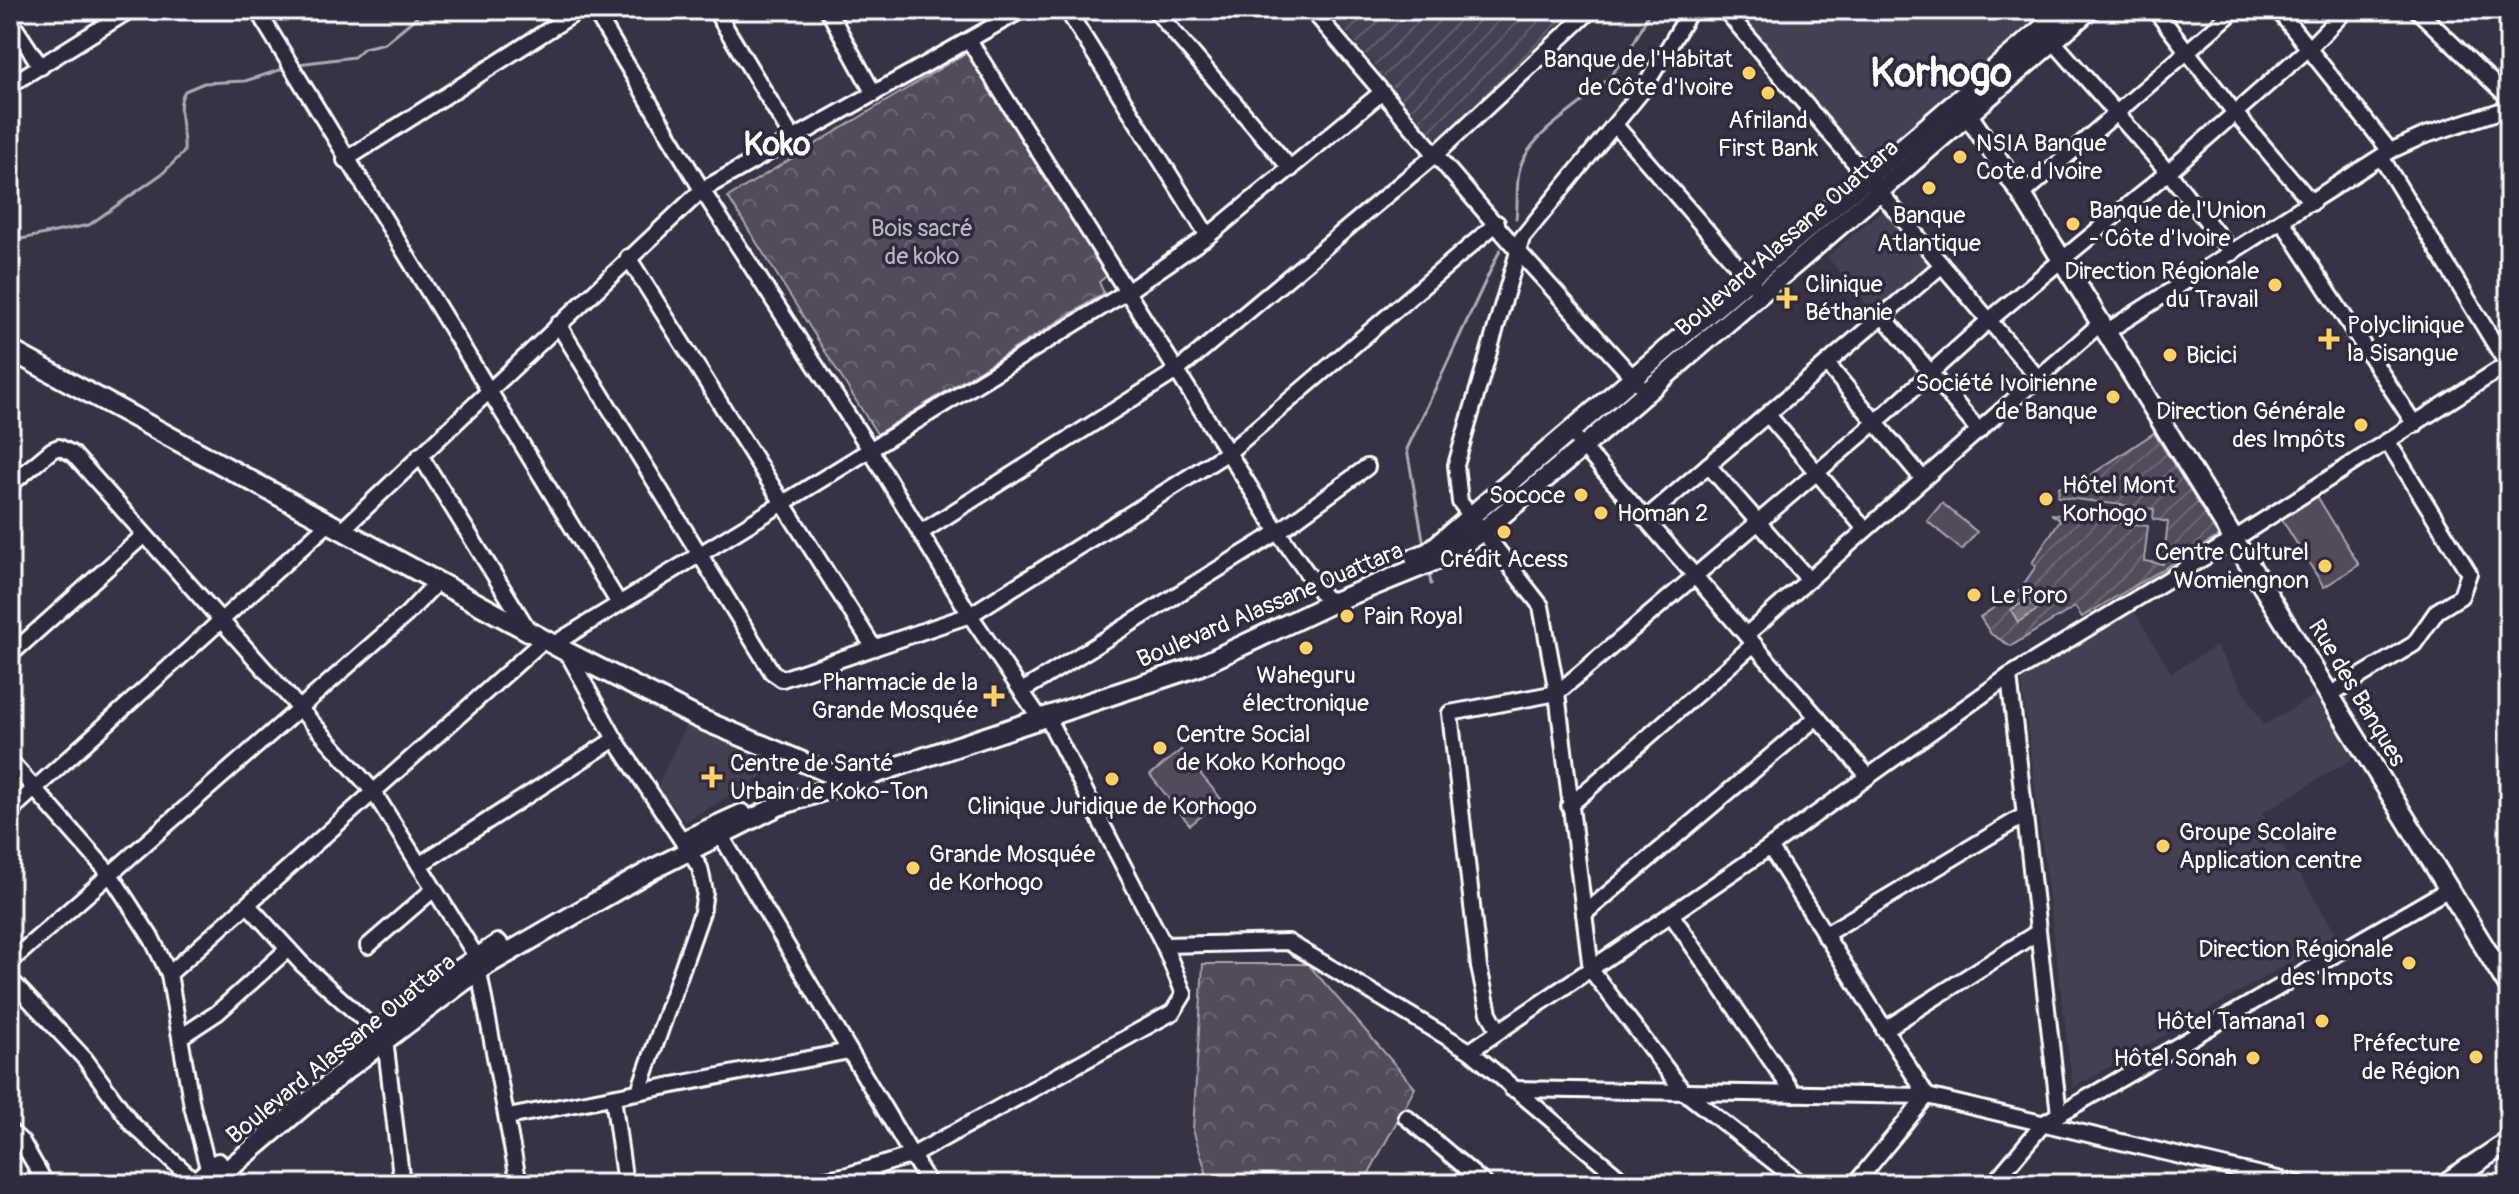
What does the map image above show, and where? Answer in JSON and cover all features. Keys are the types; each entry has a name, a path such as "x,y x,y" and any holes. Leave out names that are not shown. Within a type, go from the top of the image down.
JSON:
{"main road":[{"name":"Boulevard Alassane Ouattara","path":"2048,35 2064,10"},
{"name":"Boulevard Alassane Ouattara","path":"1576,440 1634,378 1755,286 2048,35 2089,10"},
{"name":"Rue des Banques","path":"1963,108 2063,261 2509,987"},
{"name":"Boulevard Alassane Ouattara","path":"1422,560 1442,558 1478,523 1576,440 1647,392 1755,286"},
{"path":"10,350 549,642 698,718 841,777"},
{"name":"Boulevard Alassane Ouattara","path":"204,1182 379,1035 478,963 686,846 841,777 1042,717 1164,672 1422,560 1478,523"},
{"path":"2444,1184 2507,1147"}],"street":[{"path":"10,85 130,10"},
{"path":"257,10 345,160 490,389 618,602"},
{"path":"345,160 580,10"},
{"path":"594,10 702,190 869,448 970,615 1042,717 1164,945 1184,994 1173,1012 913,1155 848,1175 798,1184"},
{"path":"715,10 793,139"},
{"path":"828,10 874,94"},
{"path":"10,811 222,620 420,455 702,190 1022,10"},
{"path":"1067,10 1208,236"},
{"path":"1155,10 1291,169"},
{"path":"1312,10 1519,252 1647,392"},
{"path":"920,533 1178,370 1436,154 1591,10"},
{"path":"1691,10 1642,91 1522,238 1456,465 1460,502 1541,606 1557,693 1591,970 1683,1091 1802,1184"},
{"path":"1725,10 2038,378"},
{"path":"2155,10 2235,113 2312,203"},
{"path":"2022,195 2235,10"},
{"path":"1470,1051 1770,847 2009,676 2233,540 2508,364 2386,154 2310,47 2278,10"},
{"path":"1499,1031 1489,1013 1479,967 1450,713 1557,693 1693,574 1875,423 1988,321 2168,172 2310,47 2346,10"},
{"path":"2417,10 2509,98"},
{"path":"10,20 41,67"},
{"path":"2048,35 2168,172 2232,253"},
{"path":"970,42 1230,451 1278,532 1331,599"},
{"path":"169,974 373,791 549,642 1128,291 1208,236 1381,93"},
{"path":"1569,806 1922,478 2038,378 2104,328 2232,253 2386,154 2509,108"},
{"path":"1615,125 1755,286"},
{"path":"2282,221 2415,425"},
{"path":"558,324 772,672 782,679 970,615 1230,451 1497,223"},
{"path":"628,257 874,648"},
{"path":"1645,519 1941,266"},
{"path":"1883,316 1979,431"},
{"path":"1827,364 1922,478"},
{"path":"1768,415 1865,529"},
{"path":"1576,440 1868,776"},
{"path":"2331,694 2414,644 2437,611 2461,596 2467,586 2469,573 2388,442"},
{"path":"10,485 52,450 65,449 373,791 478,963 519,1184"},
{"path":"420,455 700,868 705,892 702,912 639,1091"},
{"path":"1708,465 1809,580"},
{"path":"1022,691 1278,532 1367,467"},
{"path":"10,655 143,536"},
{"path":"10,962 407,614 438,581"},
{"path":"2009,676 2059,1114"},
{"path":"1584,914 1817,717"},
{"path":"419,865 615,739"},
{"path":"10,761 110,874 152,939 169,974 169,989 182,1036 204,1182"},
{"path":"1824,935 2025,815"},
{"path":"718,831 929,1184"},
{"path":"1770,847 1927,1096"},
{"path":"368,946 434,889"},
{"path":"1993,1184 2044,1123 2447,890"},
{"path":"248,905 288,949 379,1035 402,1184"},
{"path":"1671,914 1794,1094"},
{"path":"1884,1030 2038,932"},
{"path":"1164,945 1288,942 1470,1051 1627,1184"},
{"path":"182,1036 217,1013 288,949"},
{"path":"10,979 85,1059 132,1124 204,1182"},
{"path":"508,1117 849,1051"},
{"path":"1512,1089 1927,1096 2299,1184"},
{"path":"1855,1184 1927,1096"},
{"path":"613,1097 625,1184"},
{"path":"1406,1117 1485,1184"},
{"path":"10,1131 22,1142 46,1184"}],"shaded area":[{"path":"1335,10 1585,10 1436,139 1333,16"},
{"path":"1736,10 2048,10 1866,164"},
{"path":"1886,207 1933,262 1874,313 1827,257"},
{"name":"Groupe Scolaire Application centre","path":"2133,609 2171,673 2216,646 2264,725 2322,691 2359,755 2262,813 2337,935 2073,1088 2021,676"},
{"name":"Centre de Santé Urbain de Koko-Ton","path":"687,723 776,768 685,822 658,785"}],"green space":[{"name":"Bois sacré de koko","path":"969,51 1109,274 1099,282 1104,293 877,434 728,197"},
{"path":"2154,433 2219,536 2082,617 2075,607 2011,646 1991,634 1980,617 2019,591 2036,566 2032,563 2060,520 2051,514 2148,526 2144,561 2163,564 2168,522 2153,519 2154,509 2058,497 2059,487 2074,486"},
{"path":"2317,496 2359,565 2324,587 2281,518"},
{"path":"1942,503 1977,532 1962,550 1927,521"},
{"path":"1181,750 1222,800 1190,825 1150,775"},
{"path":"1203,964 1308,964 1415,1088 1363,1184 1210,1184 1193,1130"}],"water":[{"path":"2034,595 2042,607 2018,622 2011,610"}],"waterway":[{"path":"298,64 354,57 364,48 385,43 425,10"},
{"path":"1516,218 1519,172 1531,147 1608,79 1629,51 1650,10"},
{"path":"10,248 21,239 89,225 163,173 184,152 180,105 185,91 204,83 245,81 286,68"},
{"path":"1424,545 1407,449 1500,250"},
{"path":"1429,572 1431,584"}],"place":[{"name":"Banque de l'Habitat de Côte d'Ivoire","path":"1749,73"},
{"name":"Afriland First Bank","path":"1768,93"},
{"name":"NSIA Banque Cote d Ivoire","path":"1960,157"},
{"name":"Banque Atlantique","path":"1929,188"},
{"name":"Banque de l'Union - Côte d'Ivoire","path":"2073,224"},
{"name":"Direction Régionale du Travail","path":"2275,285"},
{"name":"Clinique Béthanie","path":"1787,298"},
{"name":"Polyclinique la Sisangue","path":"2329,339"},
{"name":"Bicici","path":"2170,355"},
{"name":"Société Ivoirienne de Banque","path":"2113,397"},
{"name":"Direction Générale des Impôts","path":"2361,425"},
{"name":"Sococe","path":"1581,495"},
{"name":"Hôtel Mont Korhogo","path":"2046,499"},
{"name":"Homan 2","path":"1601,513"},
{"name":"Crédit Acess","path":"1504,532"},
{"name":"Centre Culturel Womiengnon","path":"2325,566"},
{"name":"Le Poro","path":"1974,595"},
{"name":"Pain Royal","path":"1347,616"},
{"name":"Waheguru électronique","path":"1306,648"},
{"name":"Pharmacie de la Grande Mosquée","path":"994,696"},
{"name":"Centre Social de Koko Korhogo","path":"1160,748"},
{"name":"Centre de Santé Urbain de Koko-Ton","path":"712,777"},
{"name":"Clinique Juridique de Korhogo","path":"1112,779"},
{"name":"Groupe Scolaire Application centre","path":"2163,846"},
{"name":"Grande Mosquée de Korhogo","path":"913,868"},
{"name":"Direction Régionale des Impots","path":"2409,963"},
{"name":"Hôtel Tamana1","path":"2322,1021"},
{"name":"Préfecture de Région","path":"2476,1057"},
{"name":"Hôtel Sonah","path":"2253,1058"}],"district":[{"name":"Korhogo","path":"1941,73"},
{"name":"Koko","path":"777,145"}]}
